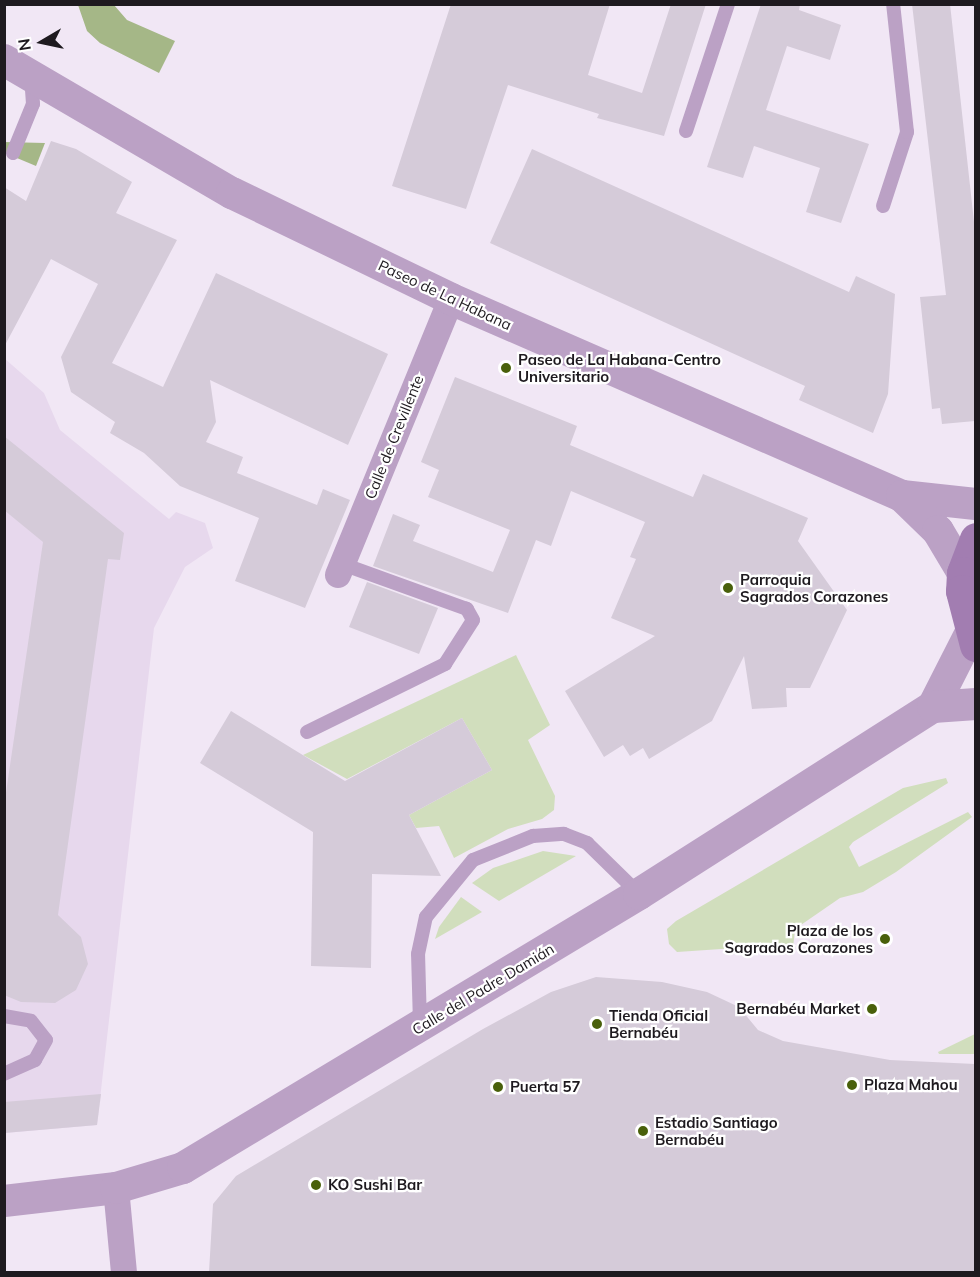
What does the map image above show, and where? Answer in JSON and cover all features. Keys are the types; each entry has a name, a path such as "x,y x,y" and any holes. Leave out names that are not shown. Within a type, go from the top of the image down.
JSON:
{"main road":[{"path":"973,640 963,573 975,539"}],"street":[{"name":"Paseo de La Habana","path":"16,73 232,193 451,299 902,496"},
{"name":"Calle de Crevillente","path":"340,569 451,299"},
{"path":"902,496 975,504"},
{"path":"902,496 938,531 963,573"},
{"path":"933,707 973,640"},
{"path":"933,707 975,704"},
{"name":"Calle del Padre Damián","path":"4,1201 116,1188 183,1168 420,1028 639,894 933,707"},
{"path":"116,1188 124,1272"}],"lane":[{"path":"686,131 728,4"},
{"path":"883,206 907,132 893,4"},
{"path":"14,153 33,104 16,73"},
{"path":"307,732 445,664 473,620 467,609 340,569"},
{"path":"420,1028 418,954 426,917 473,860 532,836 564,834 587,843 639,894"},
{"path":"4,1016 31,1021 46,1040 35,1060 4,1074"}],"shaded area":[{"path":"78,5 114,5 127,20 175,41 159,73 100,43 87,31"},
{"path":"4,142 45,143 36,166 5,153"},
{"path":"4,358 44,393 60,430 169,519 176,512 205,523 213,548 185,567 154,628 97,1125 5,1133"},
{"path":"516,655 550,725 528,740 555,796 554,810 542,819 508,829 454,858 439,826 416,828 409,815 492,770 462,718 347,779 303,755"},
{"path":"946,778 948,783 853,842 849,847 859,867 968,812 972,817 896,872 863,892 840,898 795,929 793,948 739,954 736,948 677,952 669,944 667,929 676,921 903,788"},
{"path":"543,851 576,856 499,901 472,883 493,868"},
{"path":"461,897 482,912 435,939 439,927"},
{"path":"975,1034 975,1054 939,1054 938,1052"}],"building":[{"path":"451,4 610,4 588,75 642,93 671,4 706,4 664,136 597,118 599,114 508,85 466,209 392,186"},
{"path":"761,4 800,4 799,10 841,25 830,60 787,46 766,110 869,144 841,223 806,212 820,168 754,146 743,178 707,167"},
{"path":"912,4 950,4 975,231 975,421 942,424 940,408 932,409 920,297 946,295"},
{"path":"51,141 76,149 132,182 116,213 177,240 112,363 163,387 216,273 388,354 348,445 210,380 216,422 206,442 243,457 237,473 317,505 323,489 350,500 305,608 235,581 259,518 180,486 144,453 110,433 115,422 71,392 61,357 98,284 51,259 4,347 4,187 26,201"},
{"path":"532,149 849,292 856,276 895,294 888,394 873,433 799,400 805,386 490,243"},
{"path":"455,377 577,426 570,445 693,497 703,474 808,518 798,541 847,610 810,688 786,688 787,707 752,709 744,656 712,721 649,759 643,748 630,756 623,745 604,757 565,691 655,636 611,618 636,559 630,557 645,522 571,491 551,546 536,540 508,613 373,566 393,514 420,525 413,541 493,572 510,530 428,497 439,470 421,462"},
{"path":"4,436 124,533 120,560 108,559 58,915 81,937 88,964 76,990 55,1003 21,1002 4,995 4,806 43,542 4,510"},
{"path":"367,582 438,608 419,654 349,627"},
{"path":"231,711 345,781 462,718 492,770 409,815 441,876 372,874 371,968 311,966 313,832 200,763"},
{"name":"Estadio Santiago Bernabéu","path":"596,977 662,982 707,992 739,1007 758,1030 783,1041 890,1060 975,1064 975,1272 209,1272 213,1204 236,1176 483,1029 551,992"},
{"path":"101,1094 97,1125 4,1133 4,1102"}],"place":[{"name":"Paseo de La Habana-Centro Universitario","path":"506,368"},
{"name":"Parroquia Sagrados Corazones","path":"728,588"},
{"name":"Plaza de los Sagrados Corazones","path":"885,939"},
{"name":"Bernabéu Market","path":"872,1009"},
{"name":"Tienda Oficial Bernabéu","path":"597,1024"},
{"name":"Plaza Mahou","path":"852,1085"},
{"name":"Puerta 57","path":"498,1087"},
{"name":"Estadio Santiago Bernabéu","path":"643,1131"},
{"name":"KO Sushi Bar","path":"316,1185"}]}
